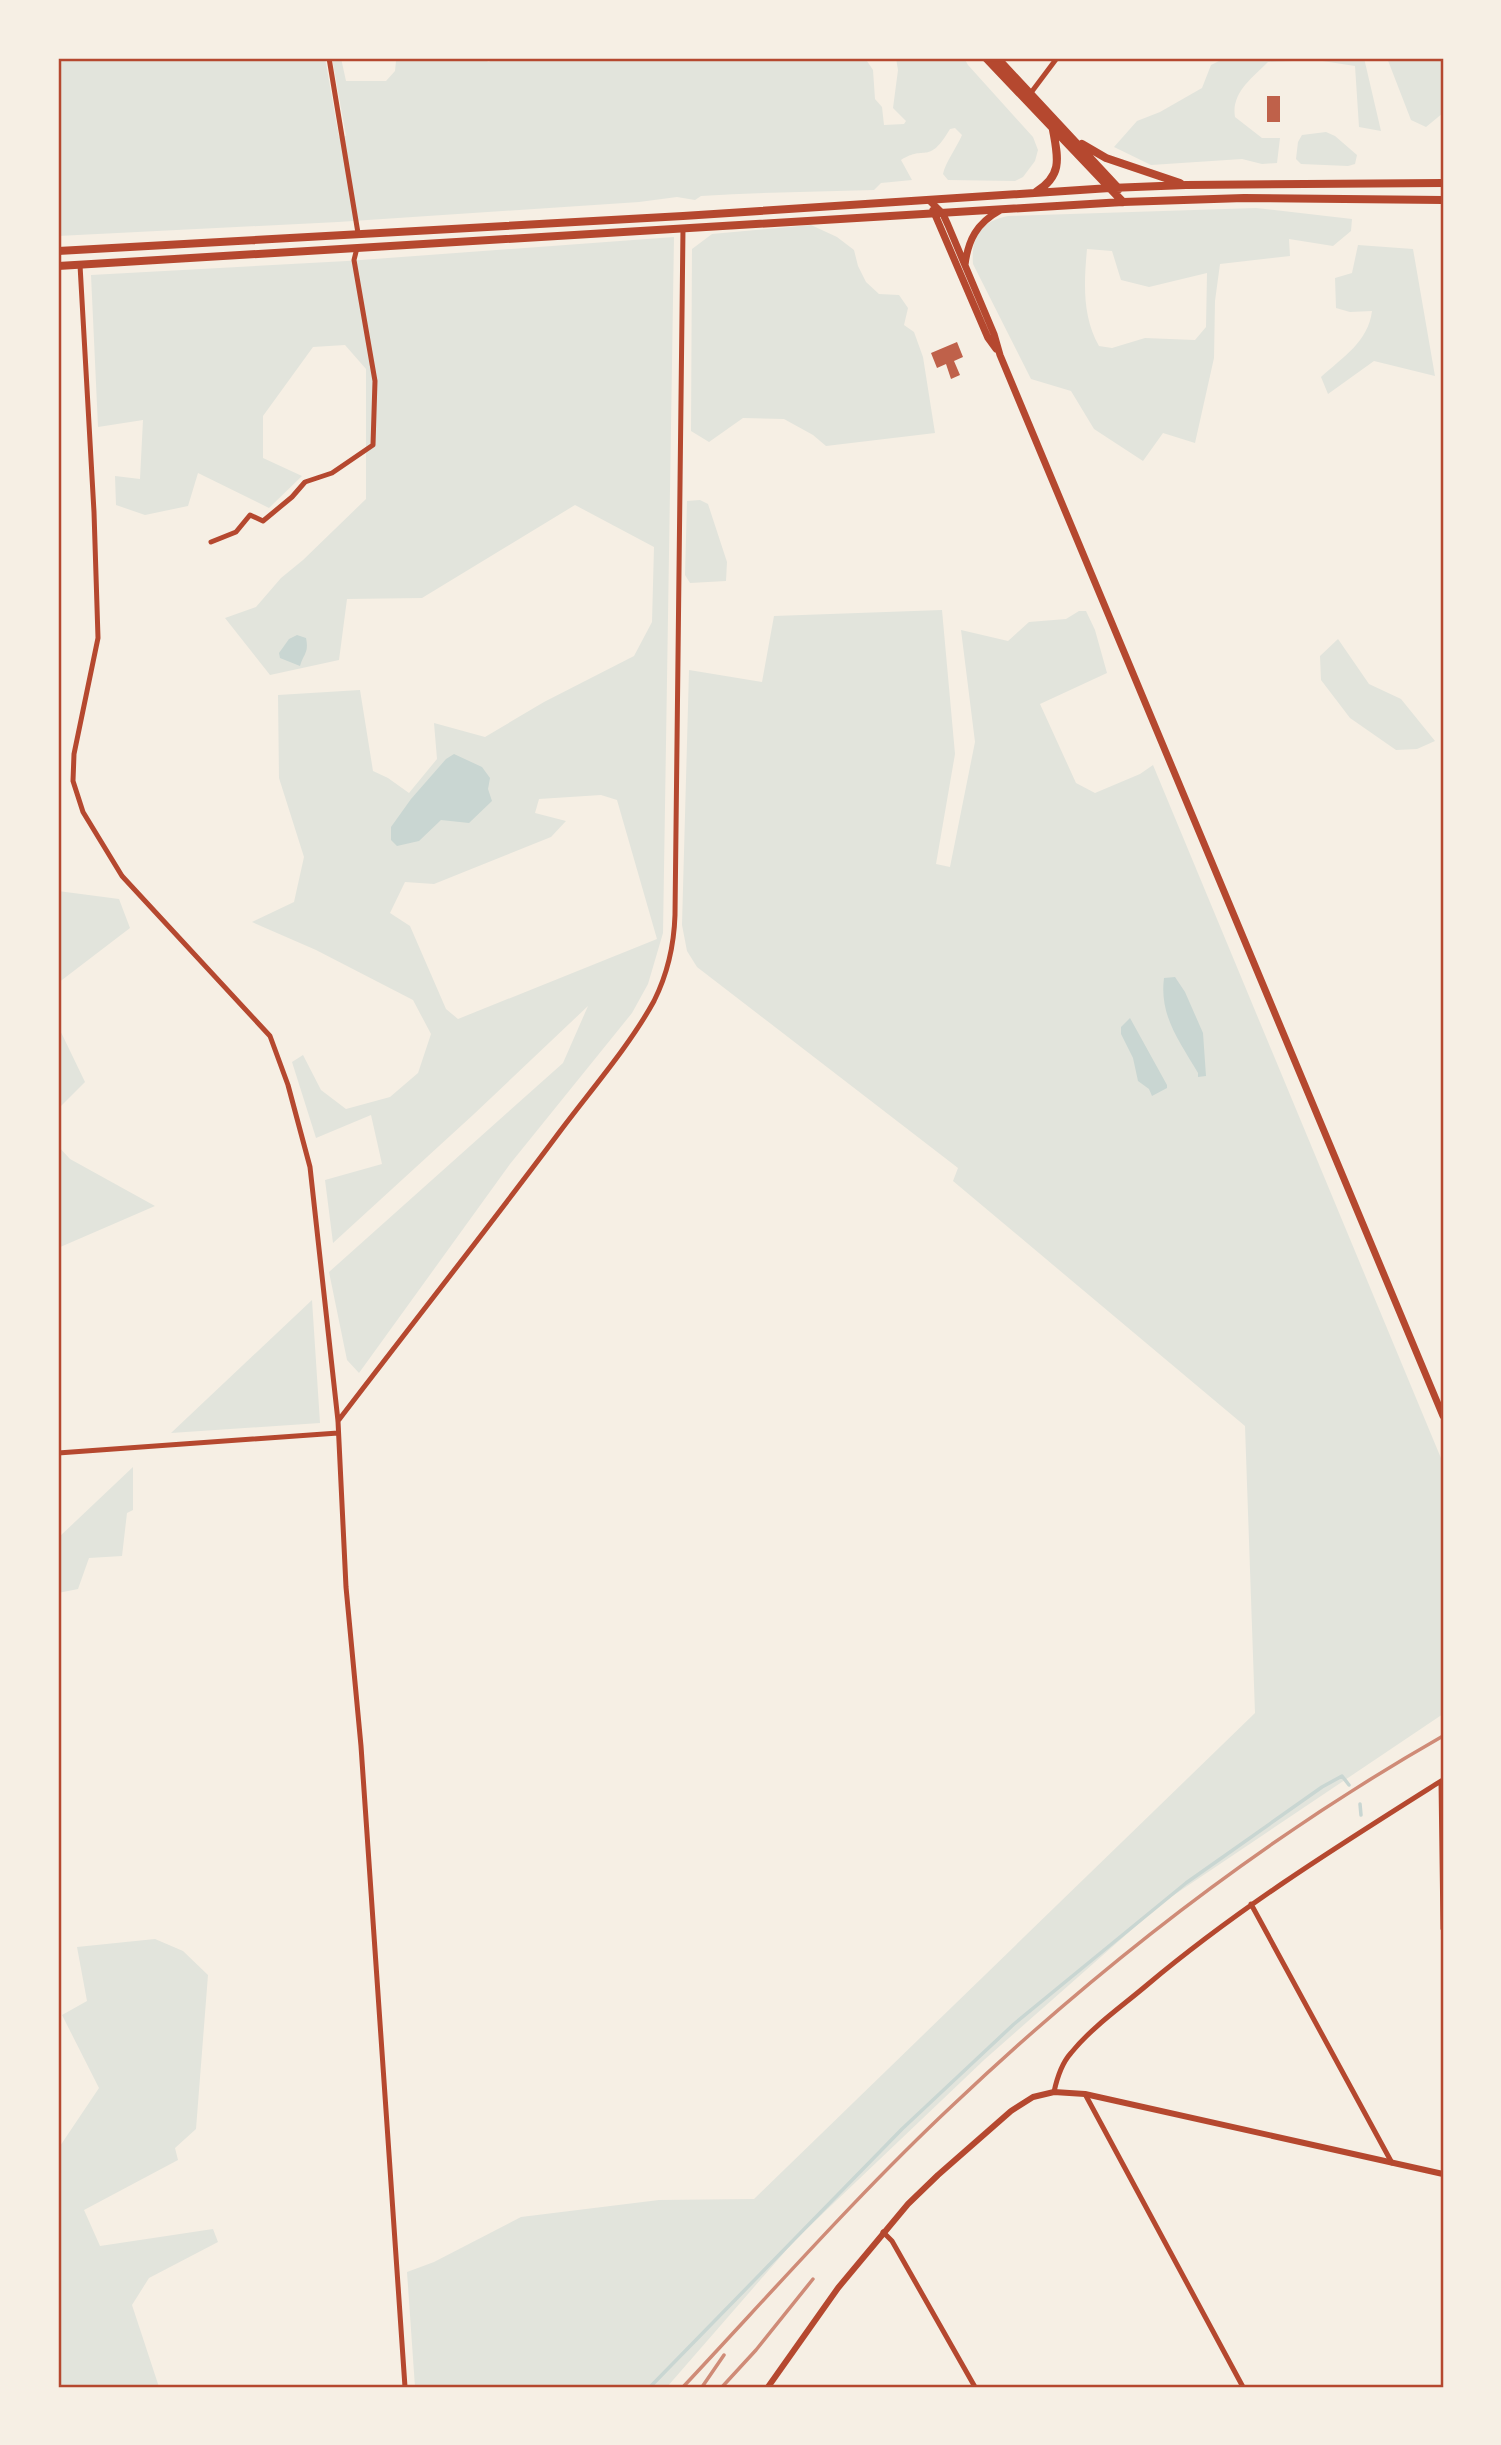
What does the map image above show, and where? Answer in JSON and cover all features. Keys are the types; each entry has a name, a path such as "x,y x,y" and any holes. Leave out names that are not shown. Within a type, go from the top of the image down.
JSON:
{"main road":[{"path":"986,58 1053,129 1115,188"},
{"path":"997,58 1075,141 1115,188 1123,202"},
{"path":"1034,194 1047,185 1057,167 1053,129"},
{"path":"1075,141 1106,158 1186,185"},
{"path":"58,251 1115,188 1443,183"},
{"path":"58,266 1123,202 1244,198 1443,200"},
{"path":"929,200 965,266 994,334 1000,355 1443,1416"},
{"path":"965,266 967,246 976,229 986,218 999,211"},
{"path":"939,214 988,338 1000,355"}],"street":[{"path":"329,58 358,233"},
{"path":"1030,94 1056,58"},
{"path":"338,1421 643,1019 659,990 673,950 683,227"},
{"path":"211,542 236,532 250,515 263,521 292,497 305,482 332,472 373,445 375,381 354,260 357,248"},
{"path":"80,265 98,638 74,754 73,781 83,812 122,876 270,1037 288,1085 310,1167 338,1421 346,1587 362,1759 405,2387"},
{"path":"58,1453 338,1433"},
{"path":"1054,2092 1062,2066 1071,2053 1184,1954 1251,1904 1441,1781 1443,1929"},
{"path":"1251,1904 1392,2163"},
{"path":"768,2387 838,2288 883,2232 938,2175 1011,2111 1033,2097 1054,2092 1085,2094 1443,2175"},
{"path":"1085,2094 1244,2387"},
{"path":"883,2232 892,2241 975,2387"}],"shaded area":[{"path":"58,58 325,58 339,137 346,136 332,58 341,58 346,81 386,81 395,71 396,61 372,58 480,58 489,62 493,58 865,58 873,70 875,99 882,107 884,125 904,124 906,121 893,108 898,70 896,58 964,58 1033,137 1038,150 1035,161 1023,177 1015,181 948,180 943,174 944,170 962,135 955,128 950,129 931,151 901,160 912,180 881,183 874,190 701,196 695,200 677,197 639,202 338,222 58,236"},
{"path":"1225,58 1364,58 1381,131 1359,127 1355,66 1316,60 1268,62 1239,93 1235,117 1262,138 1280,138 1277,163 1262,164 1242,159 1151,165 1114,147 1137,121 1160,112 1202,88 1211,65"},
{"path":"1387,58 1443,58 1443,113 1426,127 1411,120"},
{"path":"1326,132 1335,136 1357,155 1355,164 1301,164 1296,159 1298,142 1302,135"},
{"path":"1256,208 1352,219 1351,231 1333,246 1289,239 1290,256 1220,264 1215,301 1214,358 1195,443 1163,433 1143,461 1094,429 1071,391 1031,379 973,264 974,246 979,232 990,222 1008,216","holes":["1087,249 1112,251 1121,280 1149,287 1207,273 1206,327 1195,340 1145,338 1112,348 1099,346 1093,335 1087,311"]},
{"path":"811,225 837,237 854,250 866,282 879,294 899,295 908,308 904,325 914,332 923,357 935,433 826,446 813,435 784,419 743,418 709,442 691,431 692,249 712,234"},
{"path":"674,237 663,933 648,984 632,1013 510,1164 359,1373 347,1360 329,1272 563,1063 588,1006 333,1243 325,1180 382,1164 371,1115 316,1138 292,1062 303,1055 321,1090 346,1109 390,1097 418,1073 431,1034 413,1000 316,950 252,922 294,902 304,857 279,778 278,695 360,690 373,771 409,793 437,759 434,723 485,737 544,702 634,656 652,622 654,547 575,505 422,598 347,599 339,660 270,675 225,618 256,607 281,578 366,499 366,369 345,345 313,347 263,416 263,458 302,476 269,508 198,473 188,506 145,515 116,505 115,476 140,479 143,420 98,427 91,275 347,261","holes":["601,795 617,800 657,939 458,1019 446,1009 410,926 390,913 405,882 434,884 551,837 566,821 535,813 539,799"]},
{"path":"1358,245 1413,249 1435,376 1374,361 1328,394 1321,377 1346,356 1360,340 1370,322 1372,311 1350,312 1336,308 1335,278 1352,273"},
{"path":"700,500 708,504 727,562 726,581 690,583 685,575 687,501"},
{"path":"942,610 955,754 936,864 950,867 975,742 961,630 1008,641 1029,622 1066,619 1079,611 1086,611 1095,630 1107,673 1040,704 1076,783 1095,793 1140,774 1153,765 1443,1463 1443,1714 1162,1903 984,2060 795,2240 667,2387 415,2387 407,2272 434,2262 521,2217 659,2200 754,2199 1255,1713 1245,1426 953,1181 958,1168 697,967 687,951 682,925 689,670 762,682 774,616"},
{"path":"297,635 306,638 307,643 300,666 280,658 279,653 289,639"},
{"path":"1338,639 1369,684 1401,699 1435,741 1417,749 1396,750 1350,718 1321,680 1320,656"},
{"path":"454,754 482,767 490,778 488,789 492,801 469,823 441,820 419,841 397,846 391,840 391,827 411,799 446,759"},
{"path":"58,891 119,899 130,928 58,983"},
{"path":"1175,977 1185,992 1203,1033 1206,1076 1198,1077 1168,1017 1163,992 1164,978"},
{"path":"1130,1018 1167,1085 1167,1088 1152,1096 1149,1089 1138,1081 1133,1058 1121,1034 1121,1027"},
{"path":"58,1026 85,1082 58,1109"},
{"path":"58,1146 70,1159 155,1206 58,1248"},
{"path":"312,1300 320,1423 171,1433"},
{"path":"133,1467 133,1510 127,1513 122,1556 89,1558 78,1589 58,1593 58,1538"},
{"path":"155,1939 183,1951 208,1975 196,2129 175,2148 178,2160 84,2210 100,2246 213,2229 218,2242 149,2278 132,2305 159,2387 58,2387 58,2149 99,2088 62,2015 87,2001 77,1947"}],"building":[{"path":"1267,96 1280,96 1280,122 1267,122"},
{"path":"957,342 963,357 954,361 960,375 951,379 946,364 937,368 931,353"}],"waterway":[{"path":"650,2387 902,2129 1014,2024 1186,1883 1322,1787 1342,1776 1349,1785"},
{"path":"1360,1804 1361,1815"}],"railway":[{"path":"683,2387 884,2172 1010,2052 1068,2002 1188,1905 1250,1860 1313,1816 1443,1736"},
{"path":"722,2387 756,2350 813,2279"},
{"path":"702,2387 724,2355"}]}
